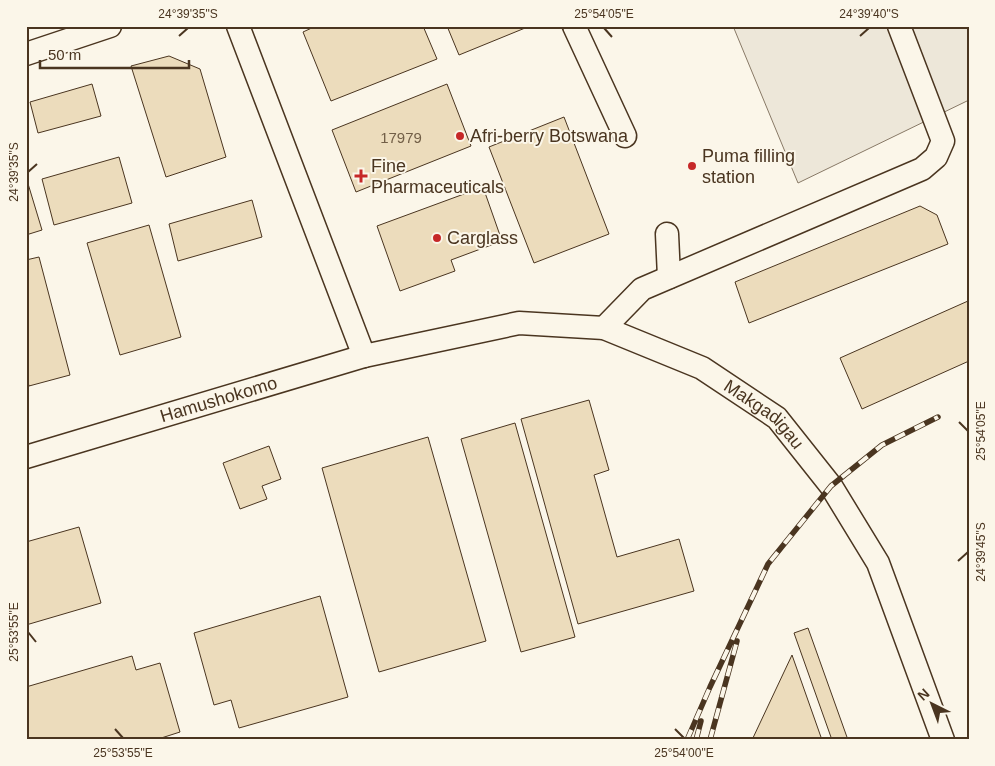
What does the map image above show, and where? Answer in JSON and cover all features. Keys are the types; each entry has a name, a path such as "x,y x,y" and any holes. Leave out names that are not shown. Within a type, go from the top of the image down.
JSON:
{"street":[{"path":"26,54 48,36 110,26"},
{"path":"238,26 364,356"},
{"path":"574,26 625,136"},
{"path":"604,328 642,289 922,169 936,157 943,141 899,26"},
{"path":"667,234 669,277"},
{"name":"Makgadigau","path":"413,345 519,323 604,328 702,368 777,418 831,486 878,563 943,740"},
{"name":"Hamushokomo","path":"26,457 364,356 413,345"}],"shaded area":[{"path":"733,26 969,26 969,100 798,183"}],"building":[{"path":"316,26 423,26 437,59 331,101 303,32"},
{"path":"447,26 530,26 459,55"},
{"path":"169,56 200,69 226,157 166,177 131,66"},
{"path":"92,84 101,116 38,133 30,102"},
{"path":"447,84 471,146 356,192 332,130"},
{"path":"564,117 609,234 534,263 489,147"},
{"path":"119,157 132,203 54,225 42,179"},
{"path":"26,177 42,230 26,235"},
{"path":"483,187 502,241 451,260 455,271 400,291 377,226"},
{"path":"252,200 262,237 178,261 169,224"},
{"path":"920,206 937,215 948,244 749,323 735,282"},
{"path":"149,225 181,337 120,355 87,243"},
{"path":"39,257 70,375 29,386 26,375 26,260"},
{"path":"968,301 969,361 862,409 840,358"},
{"path":"589,400 609,470 594,475 617,557 679,539 694,591 578,624 521,419"},
{"path":"515,423 575,637 521,652 461,439"},
{"path":"428,437 486,641 379,672 322,468"},
{"path":"269,446 281,479 262,486 267,499 240,509 223,463"},
{"path":"79,527 101,603 26,625 26,542"},
{"path":"320,596 348,697 239,728 231,700 214,705 194,633"},
{"path":"808,628 848,740 832,740 794,633"},
{"path":"792,655 822,740 752,740"},
{"path":"132,656 136,670 160,663 180,732 155,740 26,740 26,687"}],"railway":[{"path":"687,740 768,564 831,486 882,445 938,417"},
{"path":"710,740 737,641"},
{"path":"696,740 701,721"}],"place":[{"name":"Afri-berry Botswana","path":"460,136"},
{"name":"Puma filling station","path":"692,166"},
{"name":"Fine Pharmaceuticals","path":"361,176"},
{"name":"Carglass","path":"437,238"}]}
